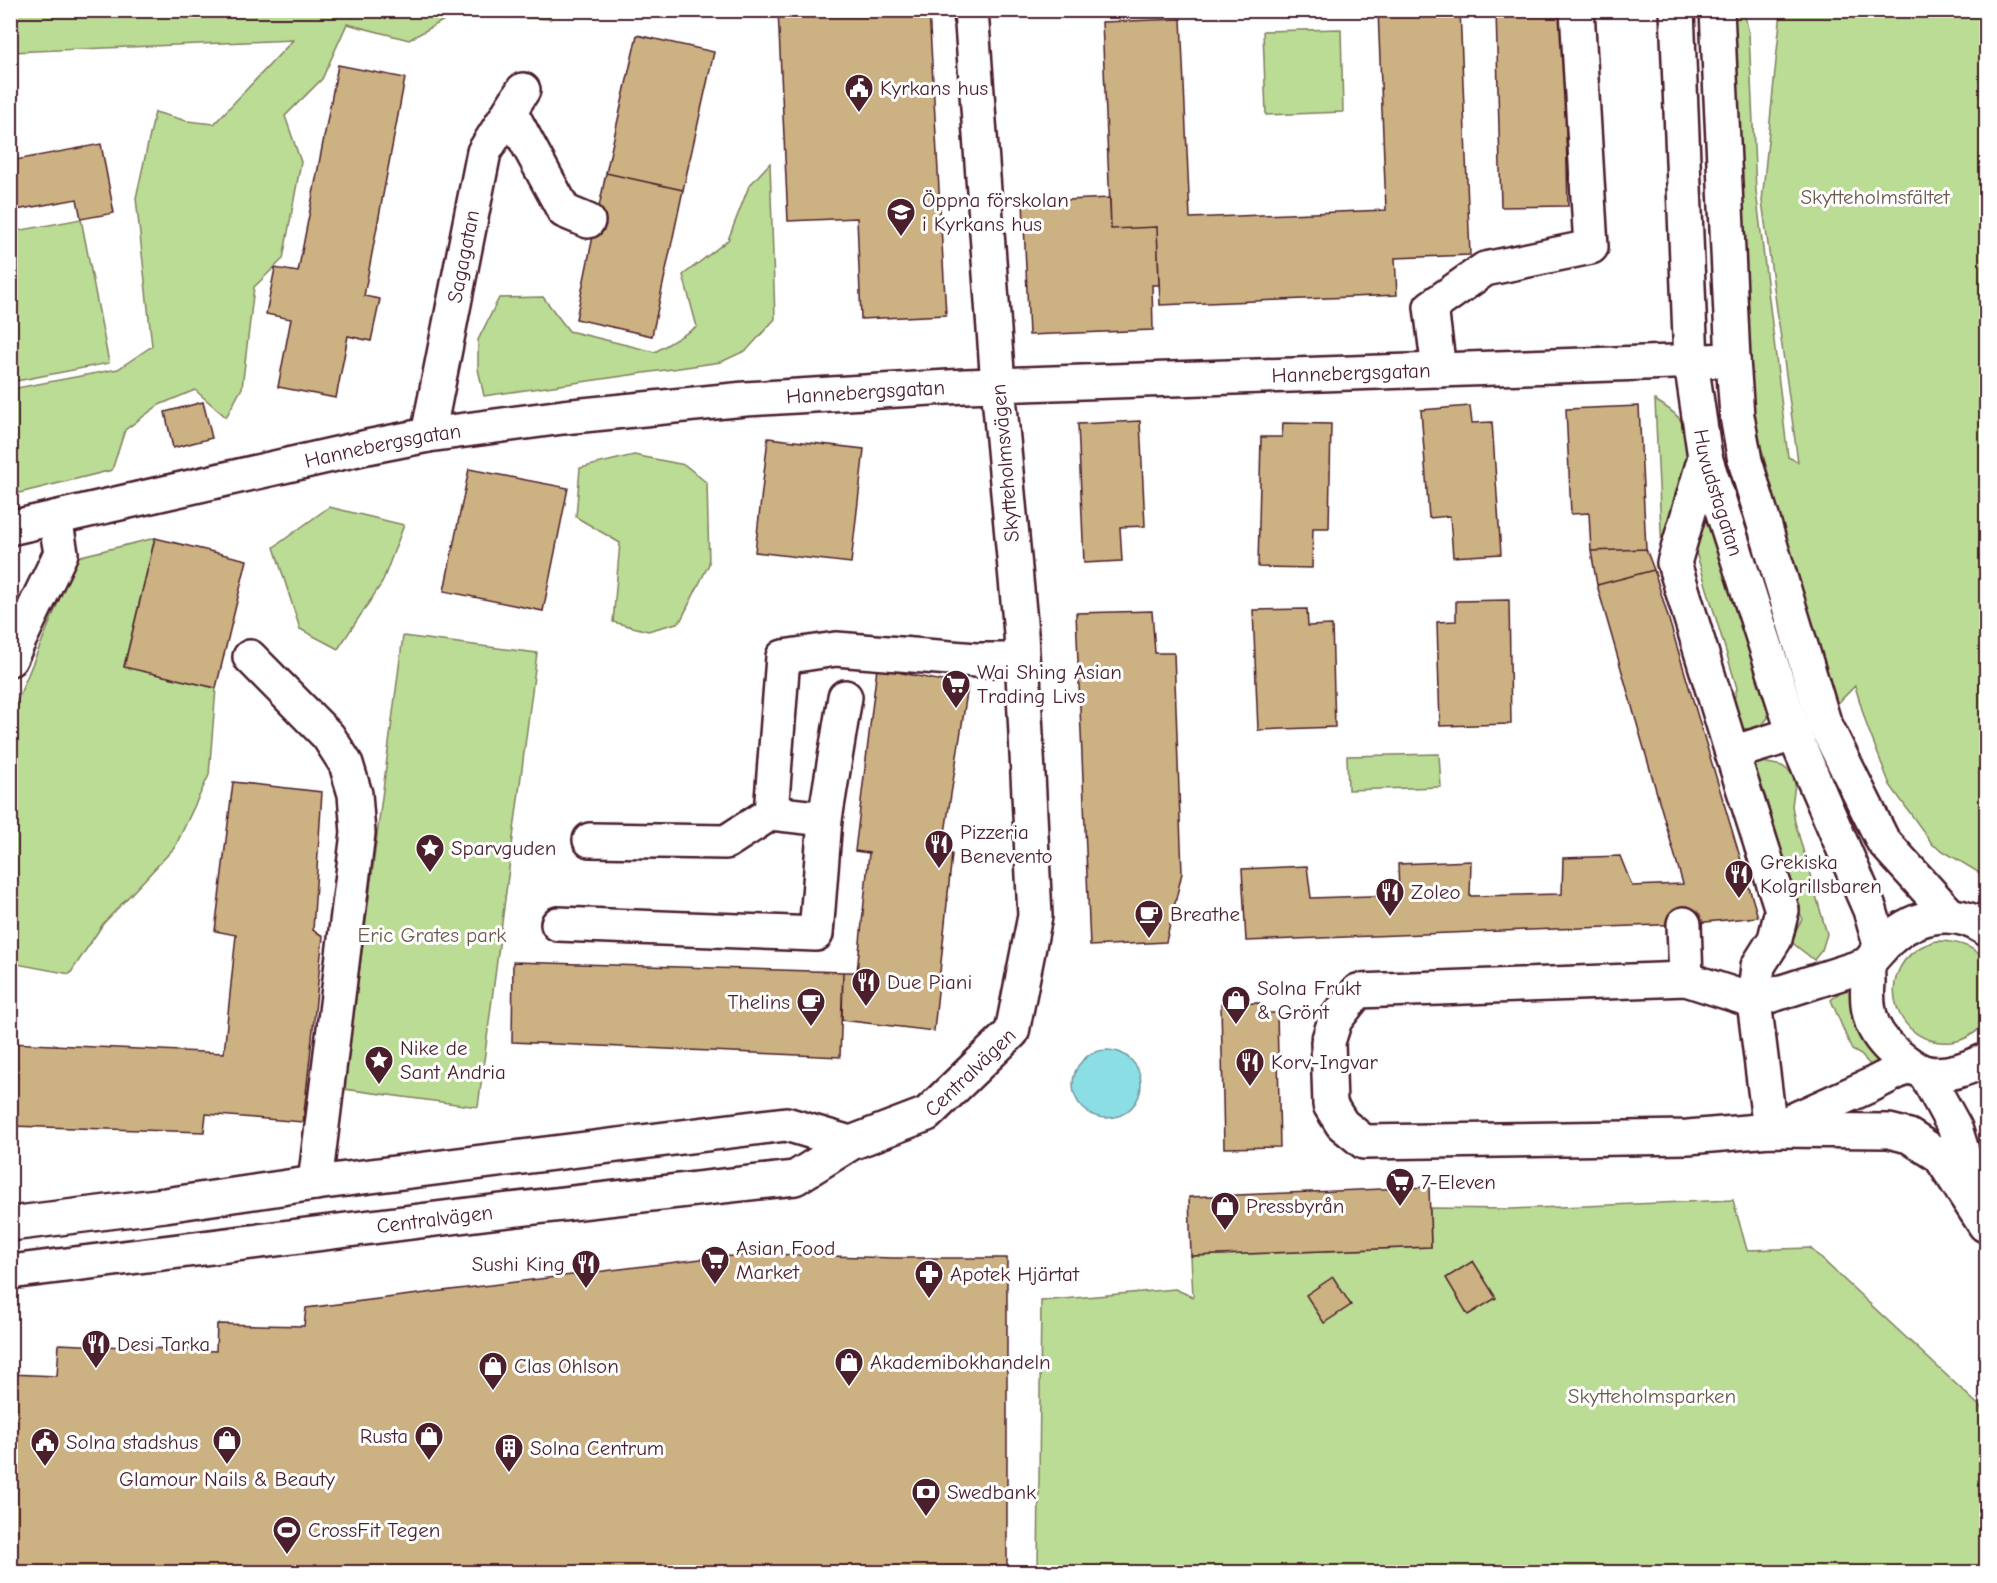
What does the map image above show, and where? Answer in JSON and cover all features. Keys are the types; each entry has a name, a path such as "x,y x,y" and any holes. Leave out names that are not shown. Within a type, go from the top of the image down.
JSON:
{"street":[{"name":"Skytteholmsvägen","path":"971,10 998,385 1022,660 1035,916"},
{"path":"1439,370 1431,307 1485,269 1591,247 1577,10"},
{"name":"Huvudstagatan","path":"1677,10 1691,362 1705,457 1794,734 1870,910 1875,956 1866,1003 1872,1024 1885,1045 1917,1069 1955,1128 1986,1227"},
{"name":"Huvudstagatan","path":"1717,10 1733,360 1737,416 1745,461 1824,722 1883,841 1951,916"},
{"name":"Sagagatan","path":"428,435 484,152 516,100 564,211 588,221"},
{"name":"Hannebergsgatan","path":"10,528 428,435 563,417 745,399 998,385 1733,360"},
{"path":"1705,457 1674,563 1782,910 1775,939 1758,966 1754,1000 1770,1130"},
{"path":"10,659 61,553 55,518"},
{"path":"771,813 783,657 836,649 976,660 1022,660"},
{"path":"250,657 328,736 346,764 355,794 358,833 315,1183"},
{"path":"558,924 816,934 825,819 845,697"},
{"path":"1732,753 1794,734"},
{"path":"590,840 726,842 771,813 825,819"},
{"name":"Centralvägen","path":"10,1272 492,1212 795,1178 850,1143 927,1114 1012,1032 1035,916"},
{"path":"1986,929 1977,922 1951,916 1921,919 1897,931 1875,956 1754,1000 1686,979 1358,991 1335,1020 1328,1042 1330,1105 1342,1124 1364,1142 1688,1137 1770,1130 1889,1131 1909,1136 1941,1156 1986,1227"},
{"path":"1684,924 1686,979"},
{"path":"1770,1130 1871,1085 1917,1069 1946,1072 1964,1069 1986,1060"},
{"path":"10,1224 786,1124 850,1143"}],"green space":[{"path":"542,10 550,19 453,15 409,40 347,24 322,79 285,116 301,162 283,259 254,287 242,388 226,417 195,390 159,405 125,430 112,470 11,495 11,389 118,369 152,346 136,198 155,112 187,121 214,124 293,40 11,52 11,11"},
{"name":"Skytteholmsfältet","path":"1731,11 1744,11 1749,34 1756,191 1788,457 1798,462 1762,201 1781,11 1986,11 1986,877 1933,845 1890,785 1867,726 1855,686 1836,705 1805,611 1750,406"},
{"path":"1341,29 1343,112 1266,115 1263,31"},
{"path":"770,163 775,319 747,350 721,362 484,396 478,369 478,340 499,298 543,297 569,331 655,352 697,327 683,275 728,240 749,186"},
{"path":"81,219 109,363 11,382 11,232"},
{"path":"1655,400 1679,418 1687,429 1692,444 1662,552"},
{"path":"634,455 685,465 707,483 709,564 680,622 648,631 613,622 620,543 576,517 580,468"},
{"path":"329,507 404,525 382,583 338,649 300,629 274,547"},
{"path":"1712,510 1767,710 1768,718 1759,726 1752,728 1739,728 1730,715 1737,688 1695,549 1703,514"},
{"path":"155,538 124,666 216,688 209,775 175,847 103,924 70,974 11,963 10,718 77,557"},
{"name":"Eric Grates park","path":"403,636 537,653 478,1107 344,1089"},
{"path":"1439,754 1441,787 1348,790 1347,756"},
{"path":"1763,762 1782,766 1793,774 1795,784 1792,806 1795,822 1827,934 1822,950 1814,960 1790,941 1802,919 1765,795 1757,789 1751,774 1755,765"},
{"path":"1936,941 1971,948 1986,963 1986,1020 1972,1035 1952,1042 1933,1041 1917,1034 1905,1023 1897,1008 1894,992 1897,976 1905,961 1919,948"},
{"path":"1848,985 1855,991 1887,1071 1872,1067 1861,1055 1852,1050 1831,1000"},
{"name":"Skytteholmsparken","path":"1733,1200 1747,1250 1810,1248 1986,1412 1986,1572 1038,1572 1041,1301 1175,1289 1193,1297 1191,1256 1431,1247 1430,1208 1511,1209"}],"water":[{"path":"1107,1050 1120,1053 1131,1060 1138,1071 1141,1084 1138,1097 1131,1108 1120,1115 1107,1118 1094,1115 1083,1108 1076,1097 1073,1084 1076,1071 1083,1060 1094,1053"}],"building":[{"name":"Kyrkans hus","path":"778,10 929,10 946,315 861,319 857,218 788,221"},
{"path":"1378,10 1460,10 1470,255 1395,258 1397,295 1160,305 1157,227 1111,229 1102,22 1181,19 1190,218 1386,210"},
{"path":"1496,10 1563,10 1568,206 1501,207"},
{"path":"637,35 714,52 683,190 606,173"},
{"path":"338,65 405,78 364,296 380,299 371,341 348,336 336,398 278,387 291,319 266,314 275,268 298,272"},
{"path":"101,144 114,213 81,219 77,199 10,211 10,161"},
{"path":"606,173 683,190 652,336 576,319"},
{"path":"1110,198 1111,229 1157,227 1159,285 1152,285 1153,330 1029,335 1023,202"},
{"path":"203,402 212,438 173,448 165,412"},
{"path":"1470,406 1472,423 1492,422 1501,554 1453,557 1450,516 1429,518 1421,410"},
{"path":"1639,406 1646,549 1591,551 1589,513 1571,514 1566,409"},
{"path":"1140,421 1145,526 1120,527 1122,561 1084,563 1078,424"},
{"path":"1283,423 1331,424 1329,528 1313,528 1312,568 1258,567 1261,437 1282,437"},
{"path":"768,438 864,449 851,563 755,552"},
{"path":"469,469 568,488 543,611 444,591"},
{"path":"155,538 247,560 216,688 124,667"},
{"path":"1646,549 1654,570 1597,585 1591,551"},
{"path":"1654,570 1758,917 1684,924 1246,941 1242,869 1307,866 1311,898 1399,895 1398,864 1471,861 1470,896 1562,894 1563,858 1620,856 1632,886 1683,884 1597,585"},
{"path":"1509,600 1511,724 1440,726 1437,622 1456,621 1456,601"},
{"path":"1307,609 1308,626 1332,625 1335,727 1258,730 1253,610"},
{"path":"1152,611 1155,653 1174,653 1182,873 1166,942 1090,946 1076,613"},
{"path":"877,668 968,686 942,852 952,854 934,1031 842,1020 843,972 857,972 869,853 855,851"},
{"path":"233,782 322,792 313,930 323,936 303,1122 206,1114 204,1132 10,1126 10,1043 224,1053 236,935 215,931"},
{"path":"513,962 843,972 840,1057 512,1042"},
{"path":"1260,1003 1260,1013 1277,1013 1280,1147 1224,1148 1221,1004"},
{"path":"1429,1187 1431,1247 1191,1256 1189,1197"},
{"name":"Solna Centrum","path":"767,1254 893,1258 1007,1258 1007,1572 10,1572 10,1374 57,1376 59,1344 216,1351 217,1324 304,1326 306,1308 717,1257"},
{"path":"1473,1261 1496,1298 1468,1315 1446,1278"},
{"path":"1333,1277 1351,1305 1324,1323 1306,1295"}],"place":[{"name":"Kyrkans hus","path":"859,114"},
{"name":"Öppna förskolan i Kyrkans hus","path":"901,238"},
{"name":"Wai Shing Asian Trading Livs","path":"956,710"},
{"name":"Pizzeria Benevento","path":"939,870"},
{"name":"Sparvguden","path":"430,874"},
{"name":"Grekiska Kolgrillsbaren","path":"1739,900"},
{"name":"Zoleo","path":"1390,918"},
{"name":"Breathe","path":"1149,940"},
{"name":"Due Piani","path":"866,1008"},
{"name":"Solna Frukt & Grönt","path":"1236,1026"},
{"name":"Thelins","path":"811,1028"},
{"name":"Nike de Sant Andria","path":"379,1086"},
{"name":"Korv-Ingvar","path":"1250,1088"},
{"name":"7-Eleven","path":"1400,1208"},
{"name":"Pressbyrån","path":"1225,1232"},
{"name":"Asian Food Market","path":"715,1286"},
{"name":"Sushi King","path":"586,1290"},
{"name":"Apotek Hjärtat","path":"929,1300"},
{"name":"Desi Tarka","path":"96,1370"},
{"name":"Akademibokhandeln","path":"849,1388"},
{"name":"Clas Ohlson","path":"493,1392"},
{"name":"Rusta","path":"429,1462"},
{"name":"Glamour Nails & Beauty","path":"227,1466"},
{"name":"Solna stadshus","path":"45,1468"},
{"name":"Solna Centrum","path":"509,1474"},
{"name":"Swedbank","path":"926,1518"},
{"name":"CrossFit Tegen","path":"287,1556"}]}
